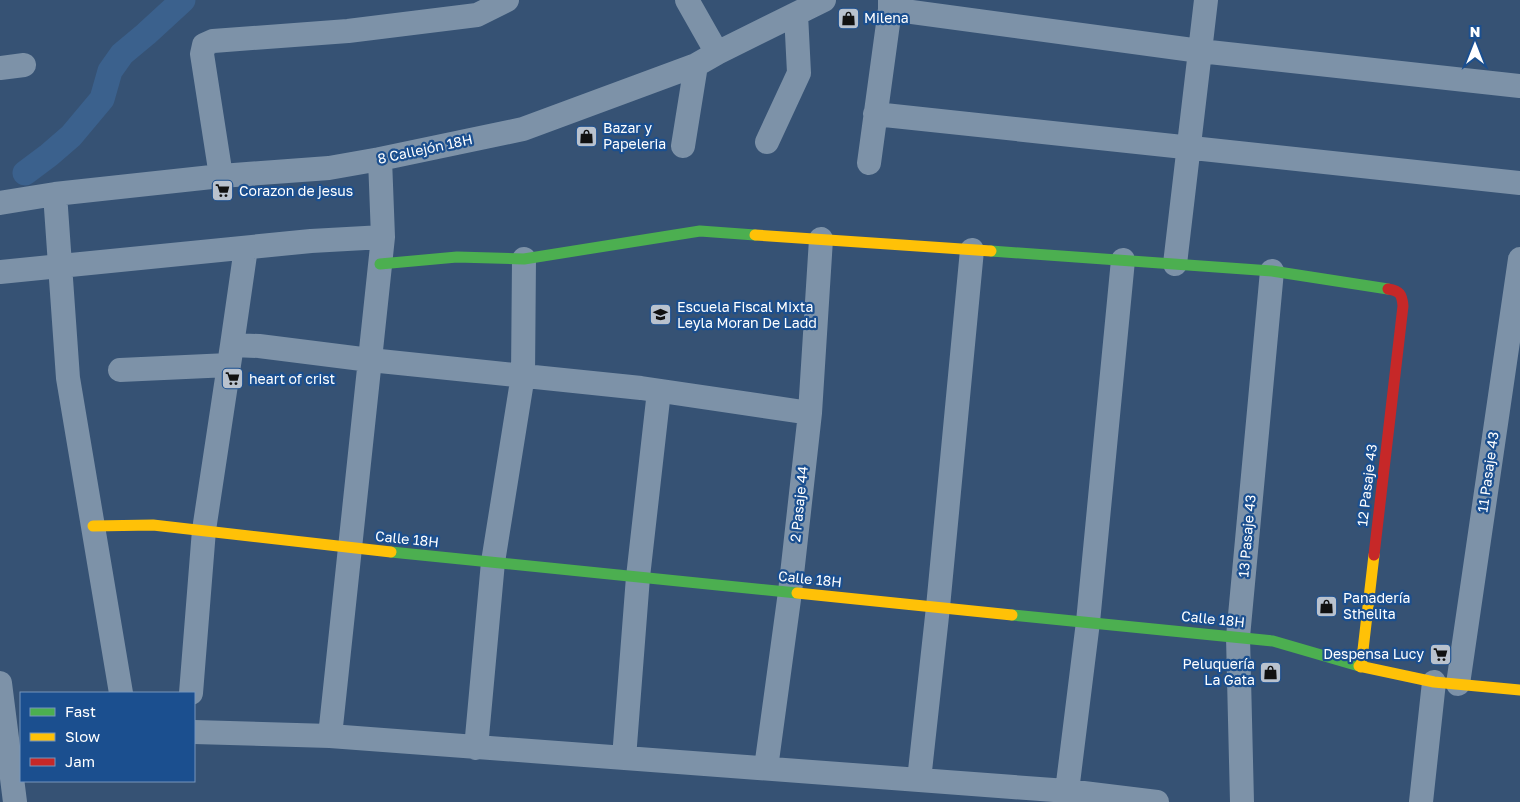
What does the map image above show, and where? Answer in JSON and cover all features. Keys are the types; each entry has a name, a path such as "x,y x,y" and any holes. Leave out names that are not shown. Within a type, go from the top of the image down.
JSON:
{"street":[{"path":"221,176 202,54 204,45 213,41 348,32 477,15 507,0"},
{"path":"687,0 717,53"},
{"name":"8 Callejón 18H","path":"0,203 55,194 221,176 329,168 523,129 696,65 824,0"},
{"path":"1175,264 1206,0"},
{"path":"868,163 890,5 1200,52 1520,86"},
{"path":"767,142 799,73 796,14"},
{"path":"0,68 24,65"},
{"path":"683,146 696,65"},
{"path":"875,114 1520,183"},
{"path":"330,736 383,237 380,159"},
{"path":"55,194 68,378 121,692"},
{"path":"380,264 457,257 524,259 700,231 1272,271"},
{"path":"0,272 311,241 383,237"},
{"name":"2 Pasaje 44","path":"766,768 790,592 810,414 821,239"},
{"path":"191,692 204,530 246,248"},
{"path":"919,780 938,607 972,250"},
{"path":"476,748 492,562 523,375 524,259"},
{"name":"11 Pasaje 43","path":"1458,684 1517,298 1520,259"},
{"path":"1067,791 1088,622 1123,260"},
{"name":"12 Pasaje 43","path":"1272,271 1396,290 1402,296 1403,306 1360,667"},
{"name":"13 Pasaje 43","path":"1242,802 1238,637 1272,271"},
{"path":"120,370 231,355 259,346 370,360 641,388 810,414"},
{"path":"624,758 638,577 659,391"},
{"name":"Calle 18H","path":"93,526 153,525 350,548 1272,640 1360,667 1434,682 1520,690"},
{"path":"1421,802 1434,682"},
{"path":"0,685 14,730 15,802"},
{"path":"195,732 330,736 1067,791 1157,802"}],"waterway":[{"path":"25,173 71,136 102,99 110,71 122,54 183,0"}],"traffic: fast":[{"path":"380,264 457,257 524,259 700,231 755,235"},
{"path":"991,251 1272,271 1388,289"},
{"path":"391,552 797,593"},
{"path":"1012,615 1273,641 1359,666"}],"traffic: slow":[{"path":"755,235 991,251"},
{"path":"93,526 153,525 391,552"},
{"path":"1361,667 1374,555"},
{"path":"797,593 1012,615"},
{"path":"1359,666 1434,682 1520,690"}],"traffic: jam":[{"path":"1374,555 1403,306 1400,294 1388,289"}],"place":[{"name":"Milena","path":"848,18"},
{"name":"Bazar y Papeleria","path":"587,136"},
{"name":"Corazon de jesus","path":"223,191"},
{"name":"Escuela Fiscal Mixta Leyla Moran De Ladd","path":"661,315"},
{"name":"heart of crist","path":"233,379"},
{"name":"Panadería Sthelita","path":"1327,606"},
{"name":"Despensa Lucy","path":"1440,654"},
{"name":"Peluquería La Gata","path":"1271,672"}]}
